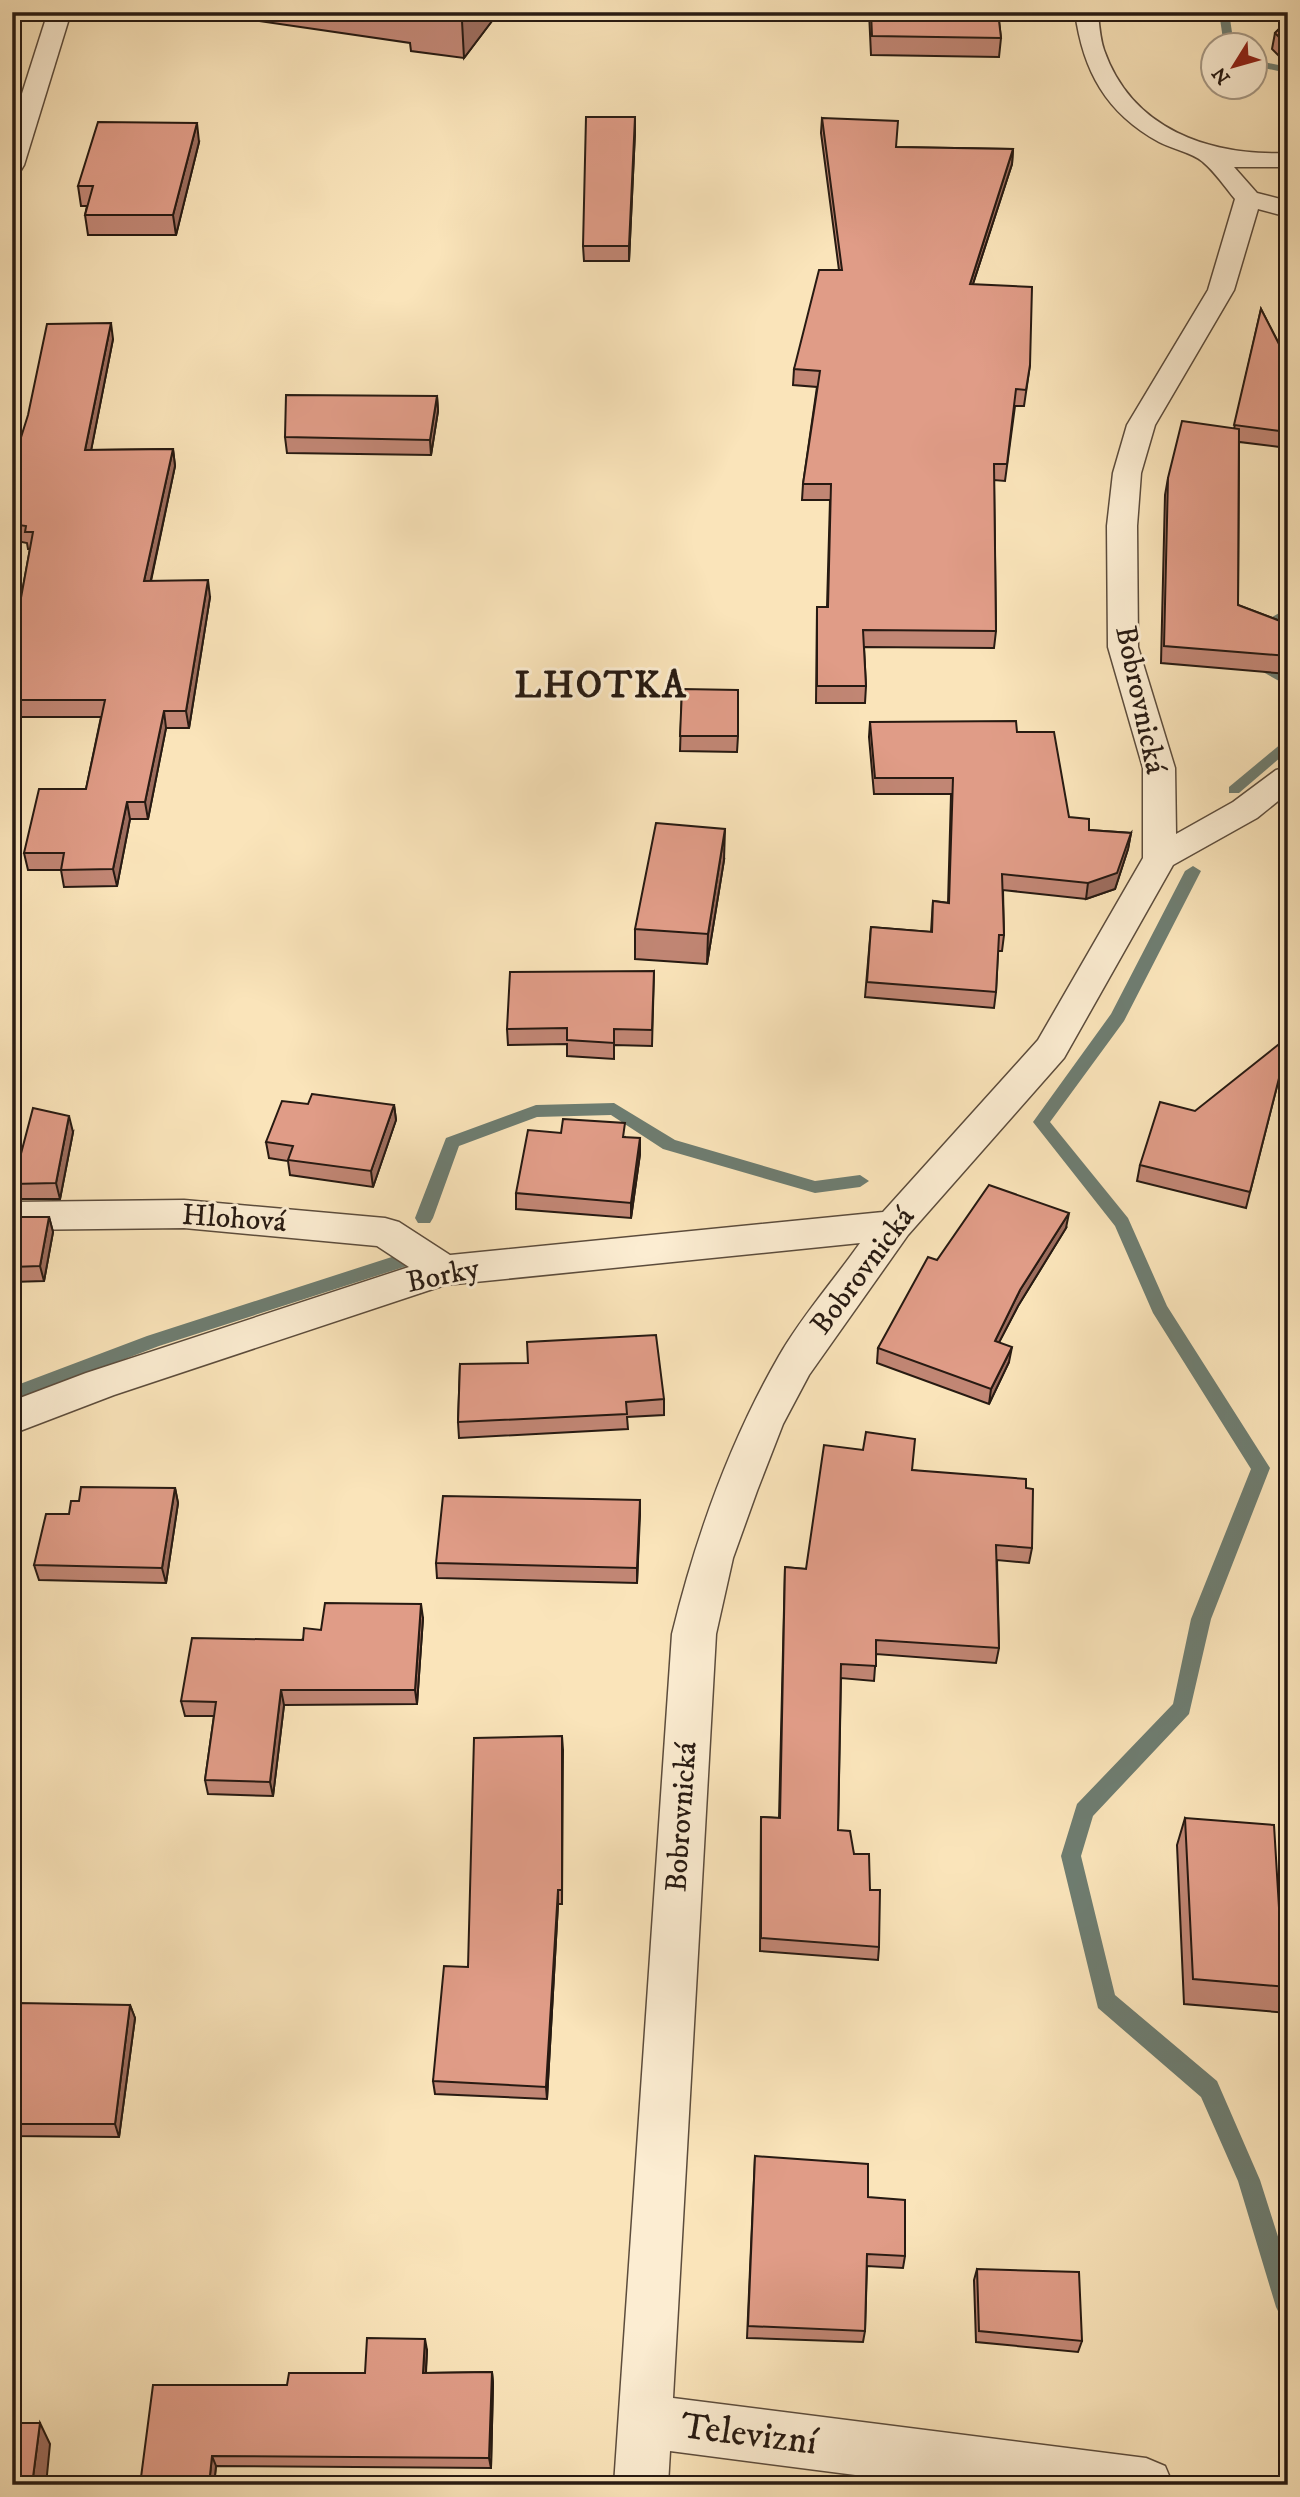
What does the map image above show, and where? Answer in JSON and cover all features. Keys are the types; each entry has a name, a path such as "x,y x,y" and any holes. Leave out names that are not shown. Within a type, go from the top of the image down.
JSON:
{"street":[{"path":"12,165 18,122 60,12"},
{"path":"1086,12 1091,53 1116,94 1140,119 1165,138 1213,158 1253,162 1288,160"},
{"path":"1213,158 1248,198 1288,209"},
{"name":"Bobrovnická","path":"641,2485 694,1634 712,1558 763,1423 795,1364 894,1226 1051,1049 1110,951 1160,858 1159,768 1123,647 1122,526 1127,473 1142,425 1221,290 1248,198"},
{"path":"1160,858 1245,810 1288,777"},
{"name":"Hlohová","path":"12,1216 184,1214 385,1232 444,1270"},
{"name":"Borky","path":"12,1418 100,1384 444,1270 894,1226"},
{"name":"Televizní","path":"643,2421 1146,2485"}],"building":[{"path":"468,12 462,21 408,14"},
{"path":"871,12 998,12 1001,38 872,36"},
{"path":"1288,20 1288,46 1275,33"},
{"path":"586,117 635,117 629,246 583,246"},
{"path":"822,118 898,121 896,147 1013,149 970,284 1032,287 1030,365 1026,390 1016,389 1007,464 994,464 996,631 863,630 866,686 817,686 817,607 828,607 831,484 803,484 820,371 794,369 819,270 842,270"},
{"path":"98,122 197,123 173,215 85,215 93,186 78,186"},
{"path":"1261,309 1280,346 1288,347 1288,432 1234,425"},
{"path":"111,323 85,450 173,449 144,581 208,580 186,711 164,711 145,802 127,802 113,869 61,870 64,853 24,853 39,789 86,789 105,700 12,700 12,647 33,532 25,532 26,526 12,524 12,466 28,415 47,324"},
{"path":"286,395 437,396 430,440 285,437"},
{"path":"1182,421 1239,429 1238,605 1288,624 1288,656 1164,646 1168,478"},
{"path":"682,689 738,690 738,736 680,736"},
{"path":"1016,721 1017,732 1054,732 1069,817 1089,819 1089,830 1131,833 1117,873 1088,883 1002,874 1004,935 999,935 996,992 867,982 871,927 932,932 933,901 949,903 953,778 875,778 870,722"},
{"path":"656,823 725,829 708,934 635,929"},
{"path":"654,971 652,1030 614,1029 614,1043 567,1040 567,1028 507,1029 510,972"},
{"path":"1288,1037 1250,1192 1140,1165 1160,1102 1195,1111"},
{"path":"312,1094 394,1105 371,1171 288,1160 293,1146 266,1142 282,1101 308,1104"},
{"path":"33,1108 69,1116 56,1183 13,1184"},
{"path":"563,1119 625,1123 623,1137 640,1138 631,1203 516,1193 528,1130 561,1133"},
{"path":"989,1185 1069,1213 1020,1290 995,1341 1012,1347 991,1389 878,1348 928,1257 937,1260"},
{"path":"12,1217 49,1217 40,1266 12,1267"},
{"path":"656,1335 664,1399 626,1402 627,1414 458,1422 460,1364 528,1363 527,1342"},
{"path":"866,1432 915,1439 912,1470 1026,1479 1026,1488 1033,1489 1032,1548 996,1545 999,1648 876,1640 876,1666 841,1664 838,1830 850,1831 854,1854 869,1854 870,1890 880,1890 879,1947 761,1938 761,1817 780,1818 785,1567 806,1569 824,1445 863,1450"},
{"path":"81,1487 175,1488 162,1568 34,1565 46,1514 69,1514 71,1501 79,1501"},
{"path":"443,1496 640,1500 637,1568 436,1563"},
{"path":"325,1603 421,1604 415,1690 281,1690 270,1782 205,1780 216,1702 181,1701 192,1638 303,1640 304,1628 321,1630"},
{"path":"562,1736 562,1890 558,1890 546,2087 433,2081 444,1966 468,1967 474,1738"},
{"path":"1185,1818 1274,1825 1280,1924 1288,1924 1288,1987 1193,1979"},
{"path":"18,2003 130,2005 115,2124 12,2124 12,2038"},
{"path":"755,2156 868,2164 868,2197 905,2200 905,2256 867,2254 865,2331 748,2326"},
{"path":"977,2269 1079,2272 1082,2341 979,2331"},
{"path":"367,2338 425,2339 423,2373 492,2372 489,2458 212,2456 209,2485 140,2485 153,2385 287,2385 289,2373 365,2373"},
{"path":"12,2423 40,2423 32,2485 12,2485"}],"waterway":[{"path":"1224,12 1227,32"},
{"path":"1268,66 1288,70"},
{"path":"1288,612 1256,630 1268,669 1288,682"},
{"path":"1234,790 1288,743"},
{"path":"1193,871 1118,1017 1041,1122 1122,1223 1159,1308 1261,1468 1201,1619 1182,1708 1084,1811 1071,1856 1106,2001 1209,2089 1249,2180 1288,2307"},
{"path":"424,1218 452,1142 536,1111 614,1109 669,1145 815,1187 860,1181"},
{"path":"12,1395 153,1341 401,1261"}],"district":[{"name":"LHOTKA","path":"601,686"}]}
